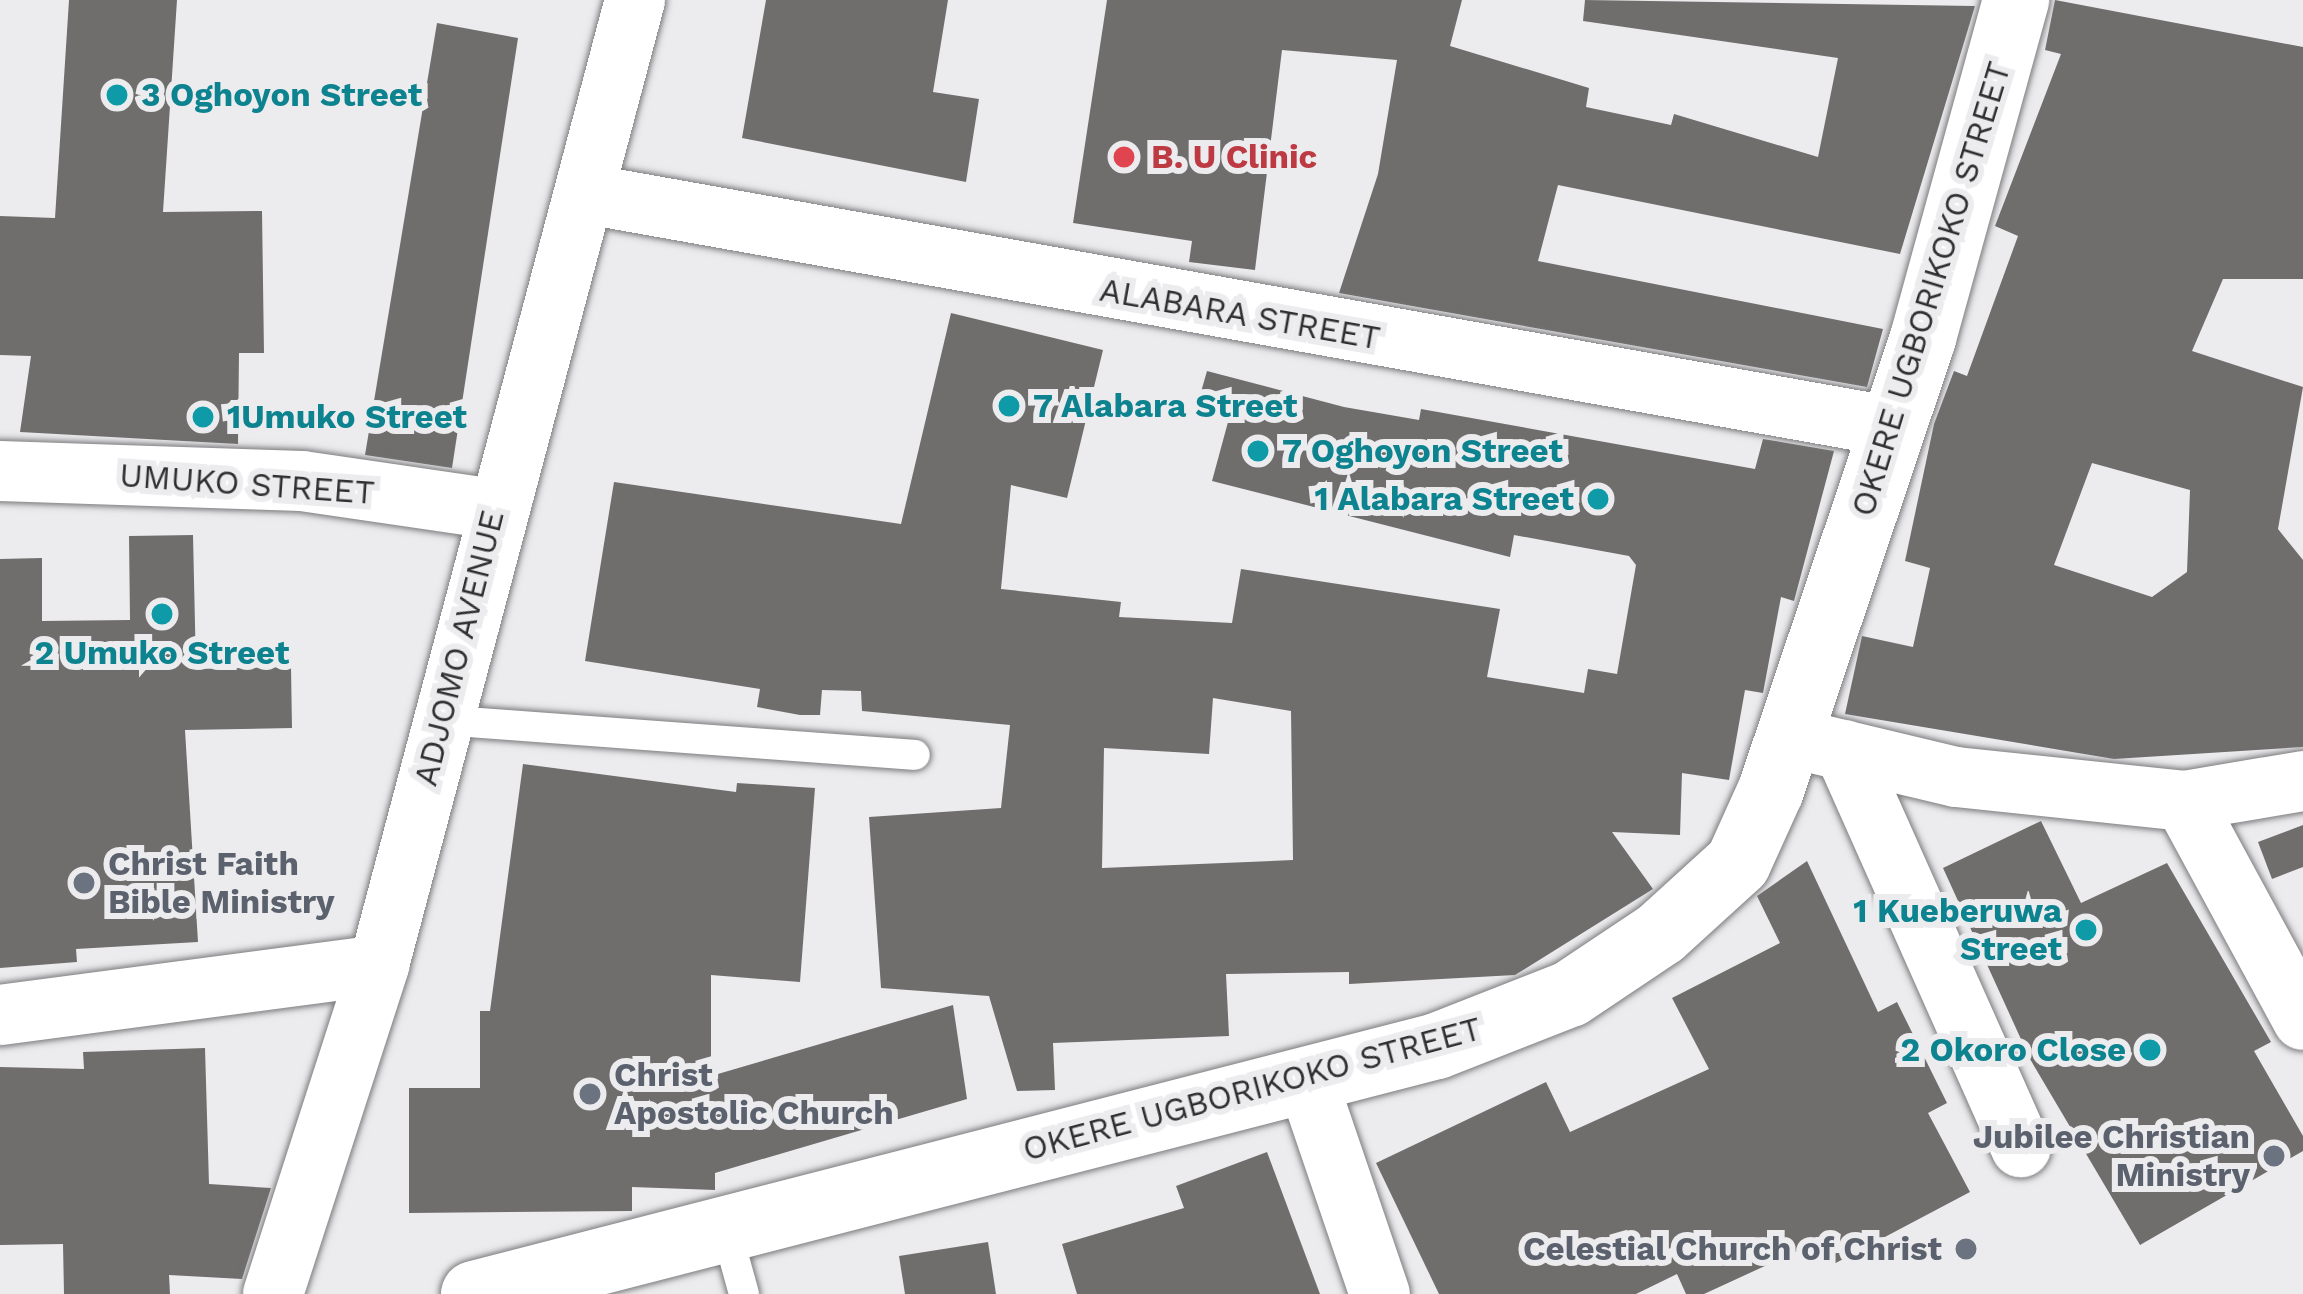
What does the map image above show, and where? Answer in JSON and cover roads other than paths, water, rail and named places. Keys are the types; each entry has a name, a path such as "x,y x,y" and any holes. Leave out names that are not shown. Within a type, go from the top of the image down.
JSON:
{"street":[{"name":"ADJOMO AVENUE","path":"273,1294 379,965 494,508 587,194 635,0"},
{"name":"OKERE UGBORIKOKO STREET","path":"474,1294 1307,1080 1570,994 1661,933 1738,862 1816,743 1894,427 2016,0"},
{"name":"ALABARA STREET","path":"587,194 1894,427"},
{"name":"UMUKO STREET","path":"0,471 302,481 494,508"},
{"path":"1816,743 1956,777 2184,801 2303,781"},
{"path":"1816,743 2021,1147"},
{"path":"2184,801 2303,1020"},
{"path":"0,1015 379,965"},
{"path":"1307,1080 1380,1294"}],"lane":[{"path":"440,720 915,755"},
{"path":"726,1229 744,1294"}],"place":[{"name":"3 Oghoyon Street","path":"117,95"},
{"name":"B. U Clinic","path":"1124,157"},
{"name":"7 Alabara Street","path":"1009,406"},
{"name":"1Umuko Street","path":"203,417"},
{"name":"7 Oghoyon Street","path":"1258,451"},
{"name":"1 Alabara Street","path":"1598,499"},
{"name":"2 Umuko Street","path":"162,614"},
{"name":"Christ Faith Bible Ministry","path":"84,883"},
{"name":"1 Kueberuwa Street","path":"2086,930"},
{"name":"2 Okoro Close","path":"2150,1050"},
{"name":"Christ Apostolic Church","path":"590,1094"},
{"name":"Jubilee Christian Ministry","path":"2274,1156"},
{"name":"Celestial Church of Christ","path":"1966,1249"}]}
